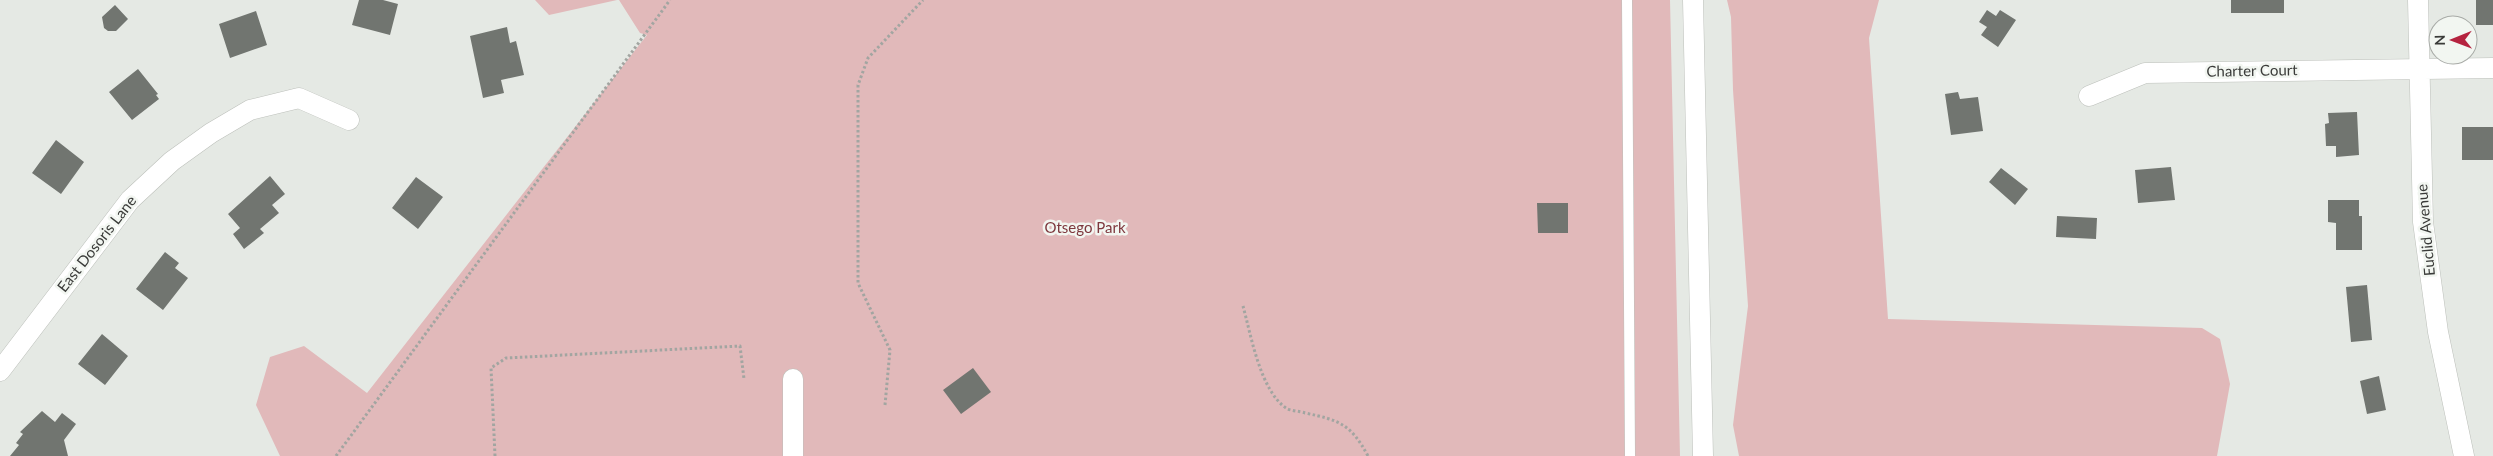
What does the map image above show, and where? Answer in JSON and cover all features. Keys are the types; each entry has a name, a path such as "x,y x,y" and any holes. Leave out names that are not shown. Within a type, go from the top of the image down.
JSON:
{"street":[{"path":"1693,0 1704,456"},
{"name":"Euclid Avenue","path":"2418,0 2423,222 2438,332 2464,456"},
{"name":"Charter Court","path":"2089,96 2145,73 2493,68"},
{"name":"East Dosoris Lane","path":"0,371 130,200 180,155 210,133 250,110 299,98 349,120"},
{"path":"793,379 793,456"}],"lane":[{"path":"1627,0 1630,456"}],"path":[{"path":"336,456 670,0"},
{"path":"884,405 890,350 858,283 858,85 868,58 923,0"},
{"path":"1243,306 1258,366 1274,393 1287,409 1333,418 1345,425 1358,437 1368,456"},
{"path":"495,456 491,368 506,358 740,346 744,379"}],"green space":[{"path":"535,0 617,0 549,15"},
{"name":"Otsego Park","path":"619,0 1670,0 1680,456 280,456 256,405 270,357 304,346 367,393 647,35 640,33"},
{"path":"1727,0 1879,0 1869,38 1888,319 2202,328 2220,339 2230,384 2217,456 1739,456 1733,425 1748,306 1733,90 1731,17"}],"building":[{"path":"359,0 383,0 398,4 390,35 352,25"},
{"path":"2231,0 2284,0 2284,13 2231,13"},
{"path":"2476,0 2493,0 2493,25 2478,25 2478,15 2476,15"},
{"path":"115,5 128,19 116,31 108,31 104,28 102,17"},
{"path":"1987,10 1996,16 2000,10 2016,20 1998,47 1981,35 1987,27 1979,22"},
{"path":"256,11 267,45 230,58 219,24"},
{"path":"507,27 510,43 516,41 524,75 501,80 504,93 483,98 470,36"},
{"path":"138,69 158,94 156,95 159,99 132,120 109,92"},
{"path":"1958,92 1960,99 1978,97 1983,131 1951,135 1945,94"},
{"path":"2357,112 2359,155 2336,157 2336,146 2326,146 2325,124 2329,123 2328,113"},
{"path":"2462,127 2493,127 2493,160 2462,160"},
{"path":"56,140 84,162 61,194 32,173"},
{"path":"2171,167 2175,200 2138,203 2135,170"},
{"path":"2001,168 2028,189 2015,205 1989,182"},
{"path":"270,176 285,194 272,205 279,213 260,229 264,233 244,249 233,234 240,228 228,214"},
{"path":"416,177 443,197 418,229 392,208"},
{"path":"2328,200 2359,200 2359,216 2362,216 2362,250 2336,250 2336,223 2328,222"},
{"path":"1537,203 1568,203 1568,233 1538,233"},
{"path":"2057,216 2097,218 2096,239 2056,237"},
{"path":"165,252 179,263 175,268 188,278 163,310 136,289"},
{"path":"2367,285 2372,340 2351,342 2346,287"},
{"path":"102,334 128,356 105,385 78,364"},
{"path":"973,368 991,392 961,414 943,390"},
{"path":"2379,376 2386,410 2367,414 2360,381"},
{"path":"42,411 55,422 62,413 76,424 64,440 68,456 10,456 19,445 16,443 23,434 20,432"}]}
